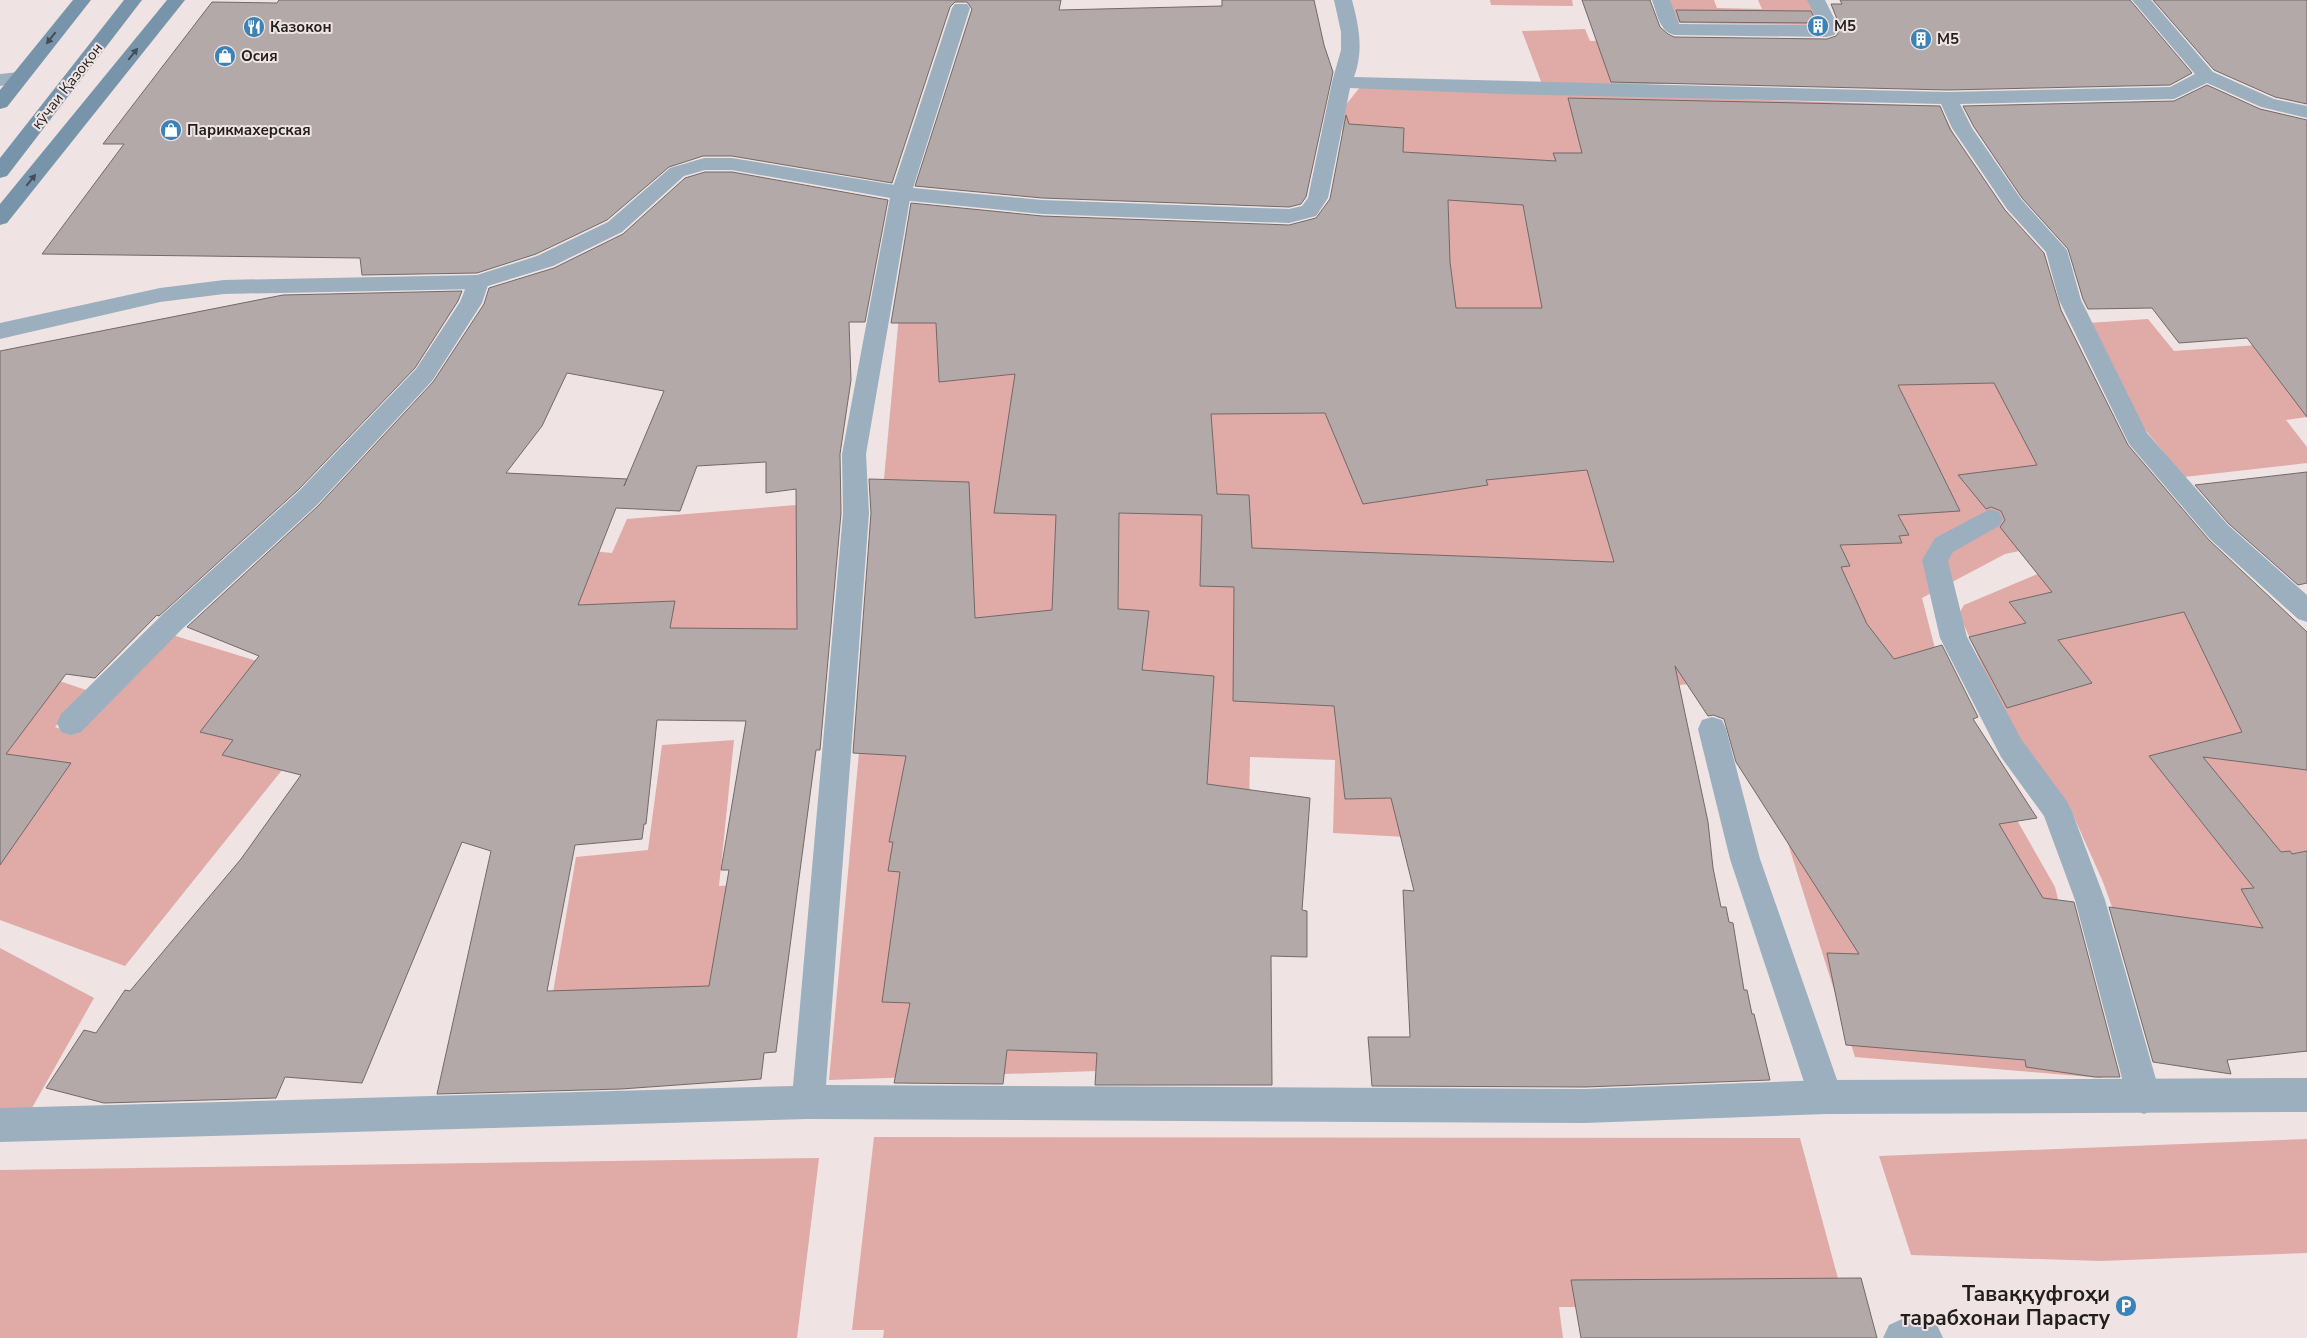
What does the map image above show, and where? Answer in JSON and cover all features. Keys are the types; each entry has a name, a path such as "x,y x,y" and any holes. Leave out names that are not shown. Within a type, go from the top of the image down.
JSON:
{"street":[{"path":"0,103 82,0"},
{"name":"кӯчаи Қазоқон","path":"0,172 133,0"},
{"path":"0,218 176,0"},
{"path":"0,331 160,295 224,287 478,282 545,261 615,227 677,172 704,164 732,164 901,193 1042,207 1289,216 1309,211 1318,198 1342,82 1350,63 1352,33 1343,0"},
{"path":"1661,0 1671,27 1674,29 1827,31 1830,28 1816,0"},
{"path":"2141,0 2206,76 2268,103 2307,112"},
{"path":"808,1102 856,513 854,454 901,193 961,8"},
{"path":"1342,82 1504,88 1948,98 2174,93 2206,76"},
{"path":"0,80 19,78"},
{"path":"1948,98 1962,128 2014,204 2056,250 2070,300 2138,438 2219,532 2307,611"},
{"path":"70,723 172,622 308,498 424,376 471,304 478,282"},
{"path":"1990,519 1944,545 1935,560 1954,638 2011,748 2056,809 2090,900 2144,1097"},
{"path":"1712,729 1745,859 1826,1097"},
{"path":"0,1125 808,1102 1585,1106 1826,1097 2307,1095"},
{"path":"1902,1338 1924,1338"}],"shaded area":[{"path":"1490,0 1572,0 1573,6 1491,5"},
{"path":"1669,0 1714,0 1717,8 1762,9 1758,0 1811,0 1823,25 1678,23"},
{"path":"1585,29 1590,41 1645,39 1665,84 1543,87 1522,31"},
{"path":"1361,86 1940,106 1968,164 2036,248 2052,298 2121,436 2184,517 2005,554 1922,598 1948,699 2055,887 2102,1078 1855,1057 1736,678 1657,688 1442,839 1333,833 1335,760 1250,757 1244,1066 829,1080 902,282 1251,248 1336,216 1344,107"},
{"path":"2148,319 2174,351 2272,344 2307,417 2286,420 2307,447 2307,463 2184,477 2143,427 2088,323"},
{"path":"363,468 521,544 612,553 627,519 796,505 816,525 811,671 636,646"},
{"path":"2211,542 2307,650 2307,1052 2164,1051 2103,882 2069,806 2011,730 1959,614 1964,605 2040,573"},
{"path":"166,633 347,689 125,966 0,920 0,714 39,674 89,691 55,727 74,734"},
{"path":"734,740 719,886 767,883 759,998 549,1016 576,857 648,850 662,745"},
{"path":"0,948 94,998 24,1122 0,1122"},
{"path":"874,1137 1800,1138 1846,1308 1559,1307 1563,1338 883,1338 884,1330 852,1330"},
{"path":"2307,1139 2307,1253 2101,1261 1911,1255 1879,1156"},
{"path":"819,1158 797,1338 0,1338 0,1170"}],"building":[{"path":"279,0 1061,0 1059,10 1222,6 1222,0 1314,0 1324,45 1333,72 1306,197 1301,204 1289,207 1042,198 915,186 972,9 967,2 955,2 950,7 892,183 732,156 703,156 669,167 607,220 536,254 477,273 362,275 360,258 42,254 124,144 103,144 212,2 277,3"},
{"path":"1582,0 1650,0 1660,27 1674,37 1827,39 1836,36 1841,29 1831,4 1842,4 1840,0 2130,0 2192,73 2170,85 1948,90 1611,82"},
{"path":"2153,0 2307,0 2307,104 2275,97 2214,70"},
{"path":"1676,10 1811,11 1817,23 1680,22"},
{"path":"2207,85 2260,109 2307,120 2307,417 2247,338 2179,343 2152,308 2088,309 2083,299 2068,249 2022,198 1974,127 1963,106 2174,101"},
{"path":"1568,98 1940,106 1950,129 2005,210 2044,253 2061,310 2128,445 2209,540 2307,632 2307,770 2203,757 2281,852 2290,851 2292,854 2307,851 2307,1051 2227,1060 2231,1074 2153,1062 2109,907 2263,928 2241,889 2254,888 2149,756 2242,732 2184,612 2058,640 2092,683 2007,708 1969,637 2026,623 2009,602 2052,592 2000,527 2005,520 2001,511 1991,507 1986,509 1958,475 2037,465 1994,383 1898,385 1960,511 1898,515 1909,535 1899,536 1902,543 1840,545 1850,566 1841,567 1867,624 1894,659 1942,645 1978,717 1973,719 2037,818 1999,824 2043,898 2074,902 2120,1077 2095,1077 2026,1067 2025,1060 1846,1045 1827,953 1859,954 1736,762 1724,719 1713,715 1708,716 1675,666 1708,822 1713,868 1721,907 1726,907 1729,922 1733,923 1744,990 1747,990 1752,1014 1754,1014 1770,1080 1585,1087 1372,1086 1368,1037 1410,1037 1403,890 1414,891 1391,798 1345,799 1334,706 1233,701 1234,587 1200,586 1202,515 1119,513 1118,609 1149,611 1142,670 1214,676 1207,784 1310,798 1302,910 1307,911 1307,957 1271,956 1272,1085 1095,1085 1097,1053 1007,1050 1003,1084 894,1083 910,1003 882,1002 900,872 888,871 893,842 889,842 906,756 853,753 871,513 869,479 969,482 975,618 1052,610 1056,515 994,513 1015,374 939,382 936,323 891,323 911,203 1042,216 1289,225 1316,218 1330,199 1346,115 1349,124 1404,128 1403,152 1556,161 1553,153 1582,153","holes":["1448,200 1523,205 1542,308 1456,308 1450,262","1325,413 1363,504 1488,485 1486,480 1587,470 1614,562 1252,548 1249,495 1217,494 1211,414"]},
{"path":"705,172 732,172 888,200 865,322 849,322 851,380 840,454 841,513 820,750 816,750 776,1052 764,1053 761,1079 621,1089 437,1094 491,851 462,842 362,1083 285,1077 276,1098 104,1103 46,1088 84,1030 96,1033 125,990 130,991 241,859 301,775 222,755 233,740 200,732 259,656 187,627 318,506 433,382 484,304 489,288 554,268 623,234 685,178","holes":["567,373 664,391 627,479 506,473 542,426","766,462 766,493 796,489 797,629 670,628 675,601 578,605 616,508 680,511 697,466","657,720 746,721 721,870 729,870 709,986 547,991 575,845 642,839 644,824 646,824"]},
{"path":"462,291 458,301 415,368 298,490 159,616 157,615 95,678 66,674 6,754 71,763 0,865 0,351 283,295"},
{"path":"2307,472 2307,583 2298,585 2229,524 2195,485"},
{"path":"1861,1278 1877,1338 1581,1338 1571,1280"}],"place":[{"name":"М5","path":"1818,26"},
{"name":"Казокон","path":"254,27"},
{"name":"M5","path":"1921,39"},
{"name":"Осия","path":"225,56"},
{"name":"Парикмахерская","path":"171,130"},
{"name":"Таваққуфгоҳи тарабхонаи Парасту","path":"2126,1306"}]}
